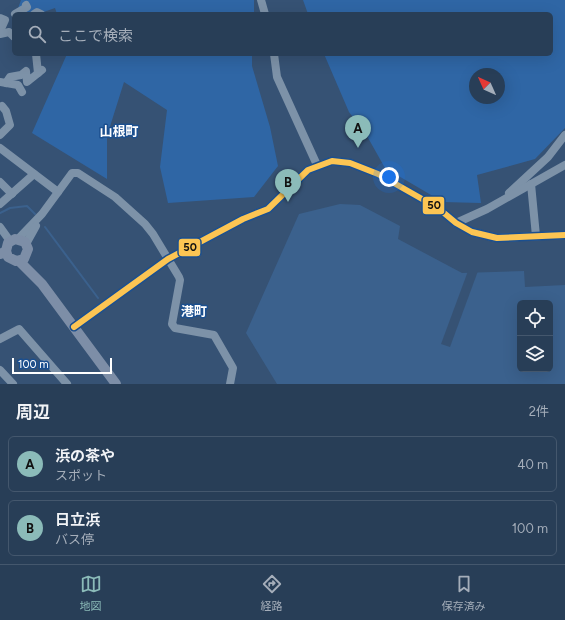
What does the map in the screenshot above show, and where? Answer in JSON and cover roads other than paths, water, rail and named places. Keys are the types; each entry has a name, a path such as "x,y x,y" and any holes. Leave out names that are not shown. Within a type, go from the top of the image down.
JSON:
{"main road":[{"path":"0,260 15,250 116,384"}],"street":[{"path":"261,0 264,12"},
{"path":"18,12 27,7 26,5"},
{"path":"5,32 2,19 12,15"},
{"path":"3,82 10,77 21,75 26,71 27,82 40,71 36,56"},
{"path":"274,56 277,77 317,165"},
{"path":"3,82 18,85 22,92"},
{"path":"0,135 10,125 6,111 2,106"},
{"path":"500,202 548,157 565,135"},
{"path":"0,148 58,192"},
{"path":"74,327 168,259 243,219 268,209 308,170 317,165 332,162 344,161 371,171 438,208 456,223 472,232 496,238 565,235"},
{"path":"456,223 500,202 565,165"},
{"path":"0,227 15,250 72,173 78,173 126,205 153,234 180,280 172,324 175,328 214,335 233,368 230,384"},
{"path":"0,204 34,174"},
{"path":"0,182 12,194"},
{"path":"531,184 536,236"},
{"path":"0,339 19,329 67,384"},
{"path":"0,370 12,384"}],"waterway":[{"path":"0,213 10,208 27,206 35,214"},
{"path":"45,227 98,298"}],"place":[{"name":"浜の茶や","path":"358,148"},
{"name":"日立浜","path":"288,202"}],"district":[{"name":"山根町","path":"119,131"},
{"name":"港町","path":"194,311"}]}
